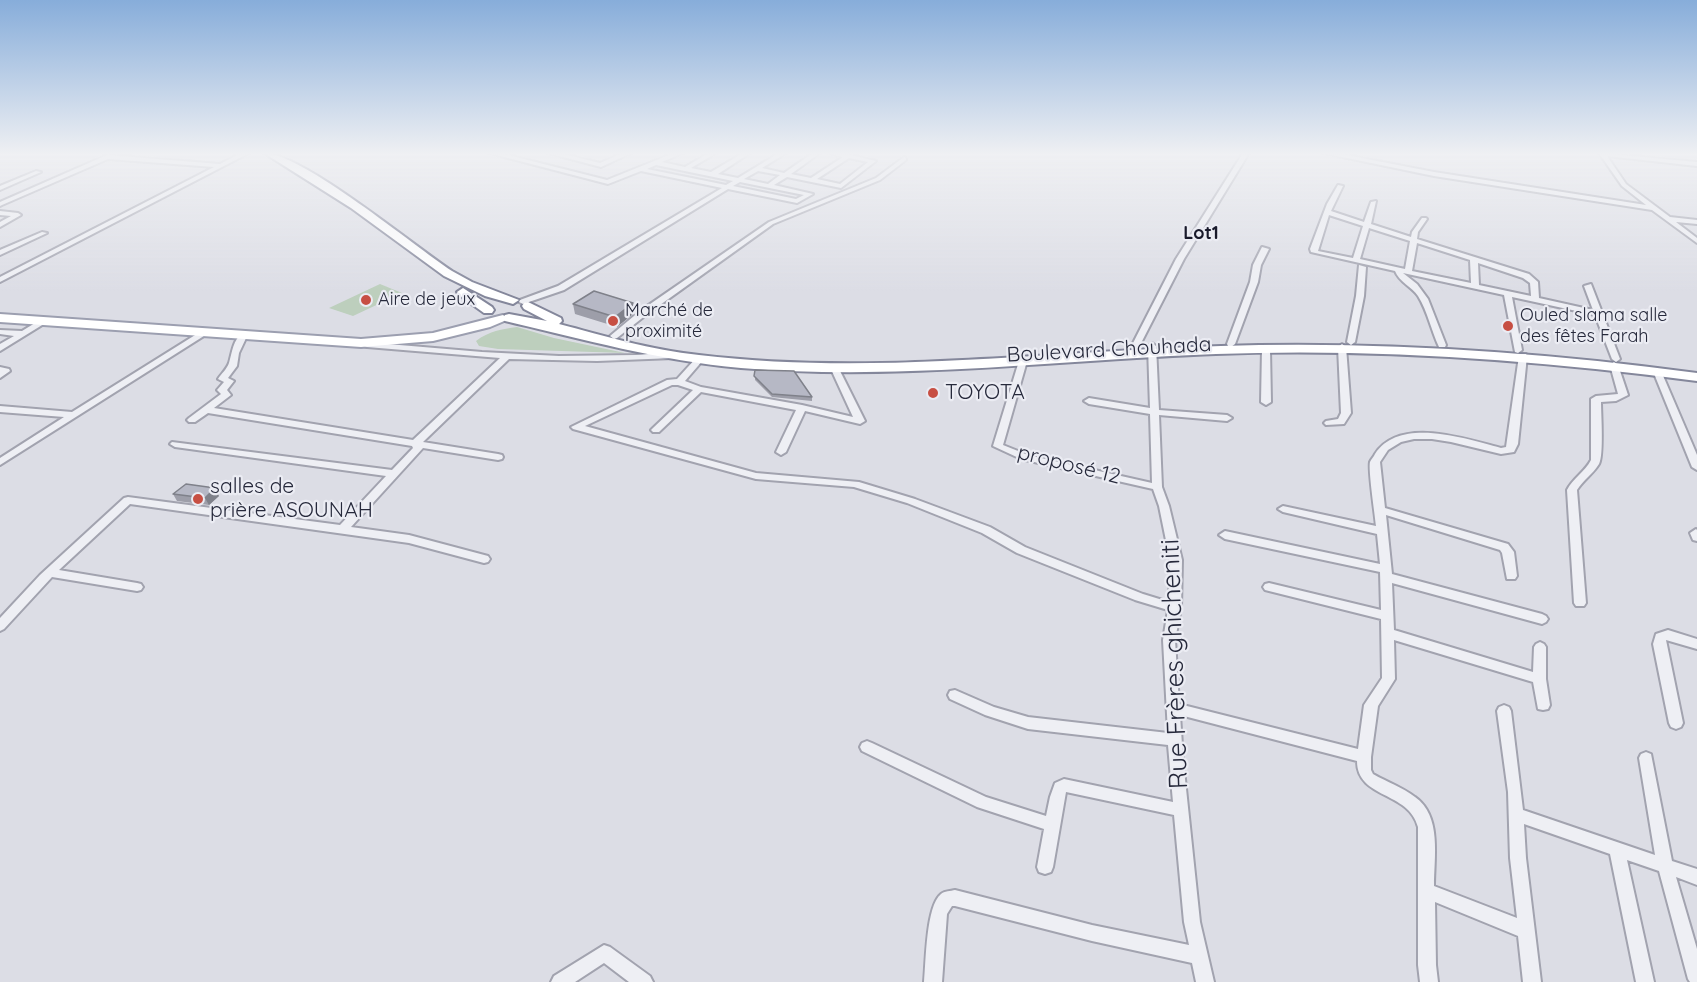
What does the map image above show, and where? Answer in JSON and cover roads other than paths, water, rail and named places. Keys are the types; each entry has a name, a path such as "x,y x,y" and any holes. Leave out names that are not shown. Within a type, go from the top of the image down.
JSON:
{"main road":[{"path":"329,199 412,260 488,310 492,317 700,359 755,365 834,368 1023,361 1152,349 1266,349 1347,345 1521,353 1697,371"},
{"name":"Boulevard Chouhada","path":"342,199 457,281 493,296 521,303 563,323 614,336 706,353 832,360 973,357 1135,347 1152,349 1232,344 1442,345 1521,353"},
{"path":"0,318 203,334 361,343 397,342 450,334 521,315 521,303 495,304 468,326 450,334"},
{"path":"1615,362 1658,372 1697,377"}],"street":[{"path":"0,280 157,199"},
{"path":"521,303 561,288 708,199"},
{"path":"785,199 797,201 801,199"},
{"path":"614,336 643,313 769,225 830,199"},
{"path":"1135,347 1180,259 1217,199"},
{"path":"1334,199 1314,249 1315,252 1359,264 1408,271 1597,313"},
{"path":"1595,199 1654,208"},
{"path":"1642,199 1697,242"},
{"path":"1329,423 1341,422 1346,412 1347,345 1360,296 1359,264 1366,224 1374,202"},
{"path":"1327,212 1532,279 1535,300"},
{"path":"0,213 18,215 0,225"},
{"path":"1408,271 1415,232 1424,219"},
{"path":"1669,219 1697,222"},
{"path":"0,254 44,233"},
{"path":"1232,344 1254,282 1257,265 1265,249"},
{"path":"1474,259 1475,286"},
{"path":"1398,269 1399,274 1416,288 1422,297 1432,316 1442,345"},
{"path":"1580,603 1572,490 1575,483 1593,469 1596,460 1596,399 1616,399 1623,395 1615,362 1588,286"},
{"path":"1429,982 1426,965 1428,891 1425,815 1410,801 1368,778 1364,771 1371,705 1388,678 1386,573 1376,462 1379,452 1387,445 1405,438 1430,435 1501,451 1510,450 1513,444 1521,353 1508,295"},
{"path":"0,348 43,322"},
{"path":"0,332 23,334"},
{"path":"0,462 203,334"},
{"path":"192,420 226,395 222,390 230,381 222,379 233,366 235,353 243,336"},
{"path":"361,343 507,357 616,360 675,355"},
{"name":"Rue Frères ghicheniti","path":"1152,349 1157,487 1164,506 1176,560 1175,608 1169,640 1175,740 1192,922 1205,982"},
{"path":"1266,349 1266,402"},
{"path":"416,443 507,357"},
{"path":"679,382 700,359"},
{"name":"proposé 12","path":"1023,361 998,446 1034,459 1157,487"},
{"path":"834,368 860,421 699,389 679,382 670,382 576,427 756,476 855,484 889,494 986,530 1021,550 1139,597 1175,608"},
{"path":"1658,372 1697,467"},
{"path":"656,430 699,389"},
{"path":"1089,401 1155,412 1227,418"},
{"path":"781,452 802,408"},
{"path":"0,409 72,415"},
{"path":"207,410 498,457"},
{"path":"343,530 417,448 416,443"},
{"path":"175,444 395,474"},
{"path":"0,626 50,573 128,500 409,539 484,559"},
{"path":"1283,509 1381,531"},
{"path":"1380,510 1504,547 1508,552 1511,576"},
{"path":"1225,536 1386,573 1542,619"},
{"path":"50,573 137,587"},
{"path":"1269,587 1388,616"},
{"path":"1388,633 1539,679"},
{"path":"1676,723 1659,644 1660,637 1668,636 1697,644"},
{"path":"1540,647 1539,679 1543,705"},
{"path":"955,695 990,711 1028,723 1175,740"},
{"path":"1173,708 1364,757"},
{"path":"1504,711 1516,814 1525,930 1533,982"},
{"path":"867,747 982,802 1053,825"},
{"path":"1646,758 1665,865 1697,979"},
{"path":"1045,867 1057,797 1060,788 1064,785 1181,810"},
{"path":"1516,814 1697,877"},
{"path":"1617,848 1646,981"},
{"path":"1428,891 1525,930"},
{"path":"933,982 939,912 947,899 955,898 1092,933 1200,956"},
{"path":"560,982 604,953 644,982"}],"place":[{"name":"Aire de jeux","path":"366,300"},
{"name":"Marché de proximité","path":"613,321"},
{"name":"Ouled slama salle des fêtes Farah","path":"1508,326"},
{"name":"TOYOTA","path":"933,393"},
{"name":"salles de prière ASOUNAH","path":"198,499"}],"district":[{"name":"Lot1","path":"1201,234"}]}
